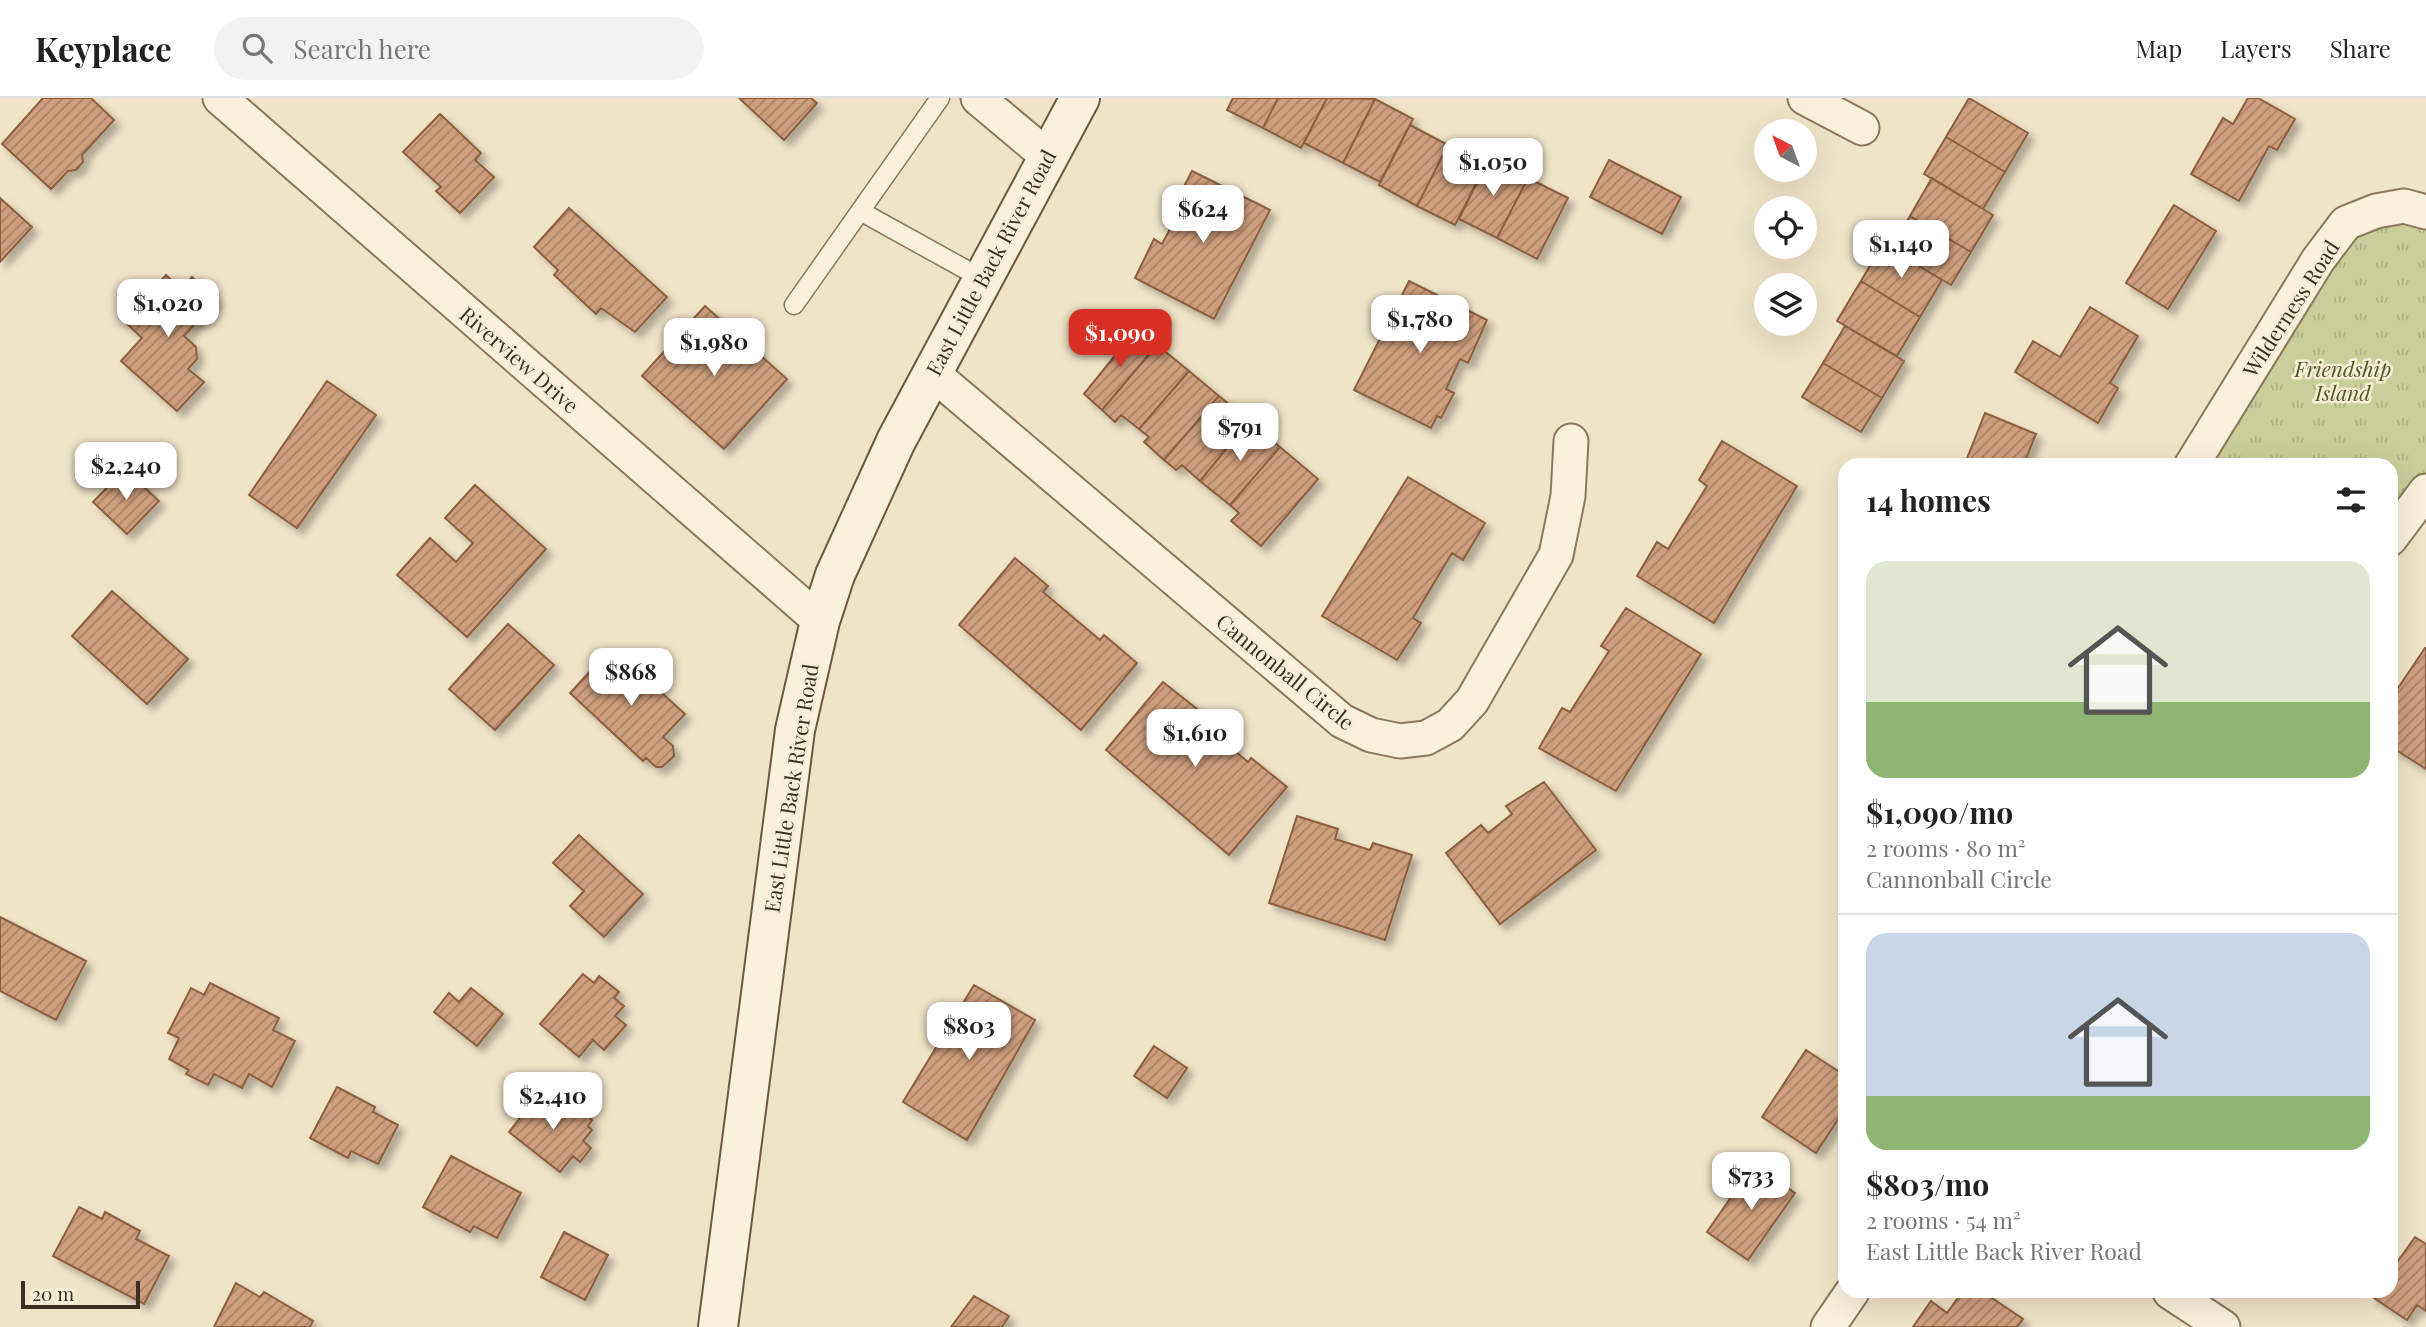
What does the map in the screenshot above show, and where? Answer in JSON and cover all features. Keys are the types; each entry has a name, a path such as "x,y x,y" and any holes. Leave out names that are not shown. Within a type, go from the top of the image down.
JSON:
{"street":[{"name":"Riverview Drive","path":"220,98 820,621"},
{"path":"978,98 1047,156"},
{"name":"East Little Back River Road","path":"718,1327 795,730 820,621 846,550 931,372 1080,98"},
{"path":"1805,98 1862,128"},
{"name":"Wilderness Road","path":"2196,458 2318,260 2346,223 2376,211 2404,206 2426,212"},
{"name":"Cannonball Circle","path":"931,372 1342,721 1371,735 1400,741 1426,738 1450,725 1479,690 1556,555 1568,496 1571,441"},
{"path":"2408,529 2426,491"},
{"path":"1828,1327 1849,1298"},
{"path":"2179,1298 2223,1327"}],"lane":[{"path":"794,304 940,98"},
{"path":"860,211 981,278"}],"green space":[{"name":"Friendship Island","path":"2426,218 2426,491 2398,529 2398,458 2198,458 2346,223"}],"building":[{"path":"43,98 91,98 114,120 82,155 83,162 76,170 68,171 51,189 2,144"},
{"path":"739,98 811,98 817,103 784,140"},
{"path":"1233,98 1278,98 1263,128 1227,110"},
{"path":"1278,98 1327,98 1301,148 1263,128"},
{"path":"1327,98 1375,99 1343,163 1304,143"},
{"path":"1969,98 2028,133 2005,172 1946,137"},
{"path":"2248,98 2258,98 2295,119 2277,150 2269,146 2239,201 2191,174 2223,118 2233,124"},
{"path":"1375,99 1413,119 1380,182 1343,163"},
{"path":"440,114 481,153 475,160 494,177 460,213 436,191 441,187 403,152"},
{"path":"1410,125 1448,145 1417,206 1379,185"},
{"path":"1946,137 2005,172 1983,209 1924,174"},
{"path":"1448,145 1486,164 1455,225 1417,206"},
{"path":"1489,158 1528,178 1497,238 1459,219"},
{"path":"1609,160 1681,197 1662,234 1590,197"},
{"path":"1192,171 1270,210 1214,319 1135,278 1154,239 1162,244 1178,214 1171,211"},
{"path":"1528,178 1568,198 1537,259 1497,238"},
{"path":"1932,178 1993,215 1971,252 1910,216"},
{"path":"0,198 32,227 0,262"},
{"path":"2174,205 2216,231 2168,309 2126,283"},
{"path":"569,208 667,297 635,332 601,308 596,314 554,275 558,270 534,247"},
{"path":"1910,216 1971,252 1951,285 1890,249"},
{"path":"1883,244 1942,280 1920,317 1861,281"},
{"path":"166,275 181,289 192,277 217,300 184,336 196,347 197,359 188,369 204,382 177,411 121,361 142,338 125,322"},
{"path":"1409,281 1487,320 1468,363 1460,359 1446,389 1454,393 1441,418 1437,416 1431,428 1354,390"},
{"path":"1861,281 1920,317 1897,356 1837,321"},
{"path":"705,306 787,379 724,449 642,376"},
{"path":"2090,307 2138,336 2110,383 2118,388 2098,423 2015,372 2033,341 2060,357"},
{"path":"1845,326 1904,361 1882,398 1823,363"},
{"path":"1137,328 1157,345 1102,410 1084,394"},
{"path":"1157,345 1189,371 1139,429 1121,415 1115,422 1102,410"},
{"path":"1823,363 1882,398 1861,432 1802,397"},
{"path":"1189,371 1219,396 1164,460 1144,442 1149,437 1139,429"},
{"path":"327,381 376,415 297,528 249,495"},
{"path":"1219,396 1249,421 1200,481 1182,465 1176,470 1164,460"},
{"path":"1985,413 2036,434 2026,458 1967,458"},
{"path":"1249,421 1280,447 1230,505 1200,481"},
{"path":"1722,441 1797,486 1714,623 1637,576 1657,542 1668,549 1707,486 1699,480"},
{"path":"1280,447 1318,479 1261,546 1231,521 1239,513 1230,505"},
{"path":"125,469 159,501 127,534 93,502"},
{"path":"1408,477 1485,523 1463,560 1452,553 1413,618 1421,623 1397,660 1322,616"},
{"path":"475,485 546,549 467,637 397,575 430,538 456,562 473,543 445,518"},
{"path":"1015,558 1048,586 1043,592 1100,640 1104,635 1137,663 1081,730 959,625"},
{"path":"112,591 188,659 147,704 72,636"},
{"path":"1626,608 1701,654 1616,791 1539,748 1562,708 1570,712 1609,651 1601,646"},
{"path":"508,624 554,665 495,730 449,689"},
{"path":"2426,648 2426,769 2398,751 2398,688"},
{"path":"608,652 631,674 641,663 659,679 653,685 685,714 663,737 673,746 674,756 662,767 656,767 646,758 643,761 570,693"},
{"path":"1163,682 1197,709 1192,715 1248,762 1251,758 1287,787 1229,855 1106,750"},
{"path":"1544,782 1596,850 1500,924 1446,853 1481,825 1488,833 1512,814 1506,806"},
{"path":"1297,816 1338,829 1335,839 1370,850 1373,843 1412,855 1385,940 1269,903"},
{"path":"579,835 643,894 604,937 570,906 584,891 553,863"},
{"path":"0,917 86,961 56,1020 0,991"},
{"path":"583,974 594,983 599,976 619,992 614,998 624,1006 615,1016 626,1025 604,1050 593,1040 579,1057 540,1024"},
{"path":"210,983 279,1018 273,1030 295,1041 272,1087 249,1074 242,1088 214,1074 208,1085 186,1074 189,1070 169,1059 179,1038 168,1033 191,988 204,995"},
{"path":"974,985 1035,1020 967,1140 903,1102"},
{"path":"471,988 503,1014 477,1046 434,1012 449,993 459,1002"},
{"path":"1154,1046 1187,1068 1167,1098 1134,1076"},
{"path":"1806,1050 1838,1071 1838,1119 1816,1153 1762,1117"},
{"path":"337,1087 375,1107 373,1112 398,1125 378,1164 351,1151 348,1158 310,1138"},
{"path":"541,1091 575,1117 581,1111 592,1120 588,1126 592,1130 583,1141 591,1148 580,1162 573,1156 560,1172 509,1132"},
{"path":"451,1156 521,1193 497,1238 474,1226 470,1232 423,1207"},
{"path":"1754,1164 1795,1193 1748,1260 1707,1232"},
{"path":"79,1207 102,1219 105,1212 140,1231 136,1239 169,1256 144,1304 53,1256"},
{"path":"564,1232 608,1255 585,1300 541,1277"},
{"path":"2415,1237 2426,1244 2426,1311 2417,1305 2407,1320 2374,1298 2398,1298 2398,1261"},
{"path":"236,1283 260,1297 264,1292 313,1321 310,1327 214,1327"},
{"path":"974,1296 1009,1316 1002,1327 951,1327"},
{"path":"1958,1298 1992,1298 2023,1319 2017,1327 1913,1327 1931,1301 1947,1313"}]}
